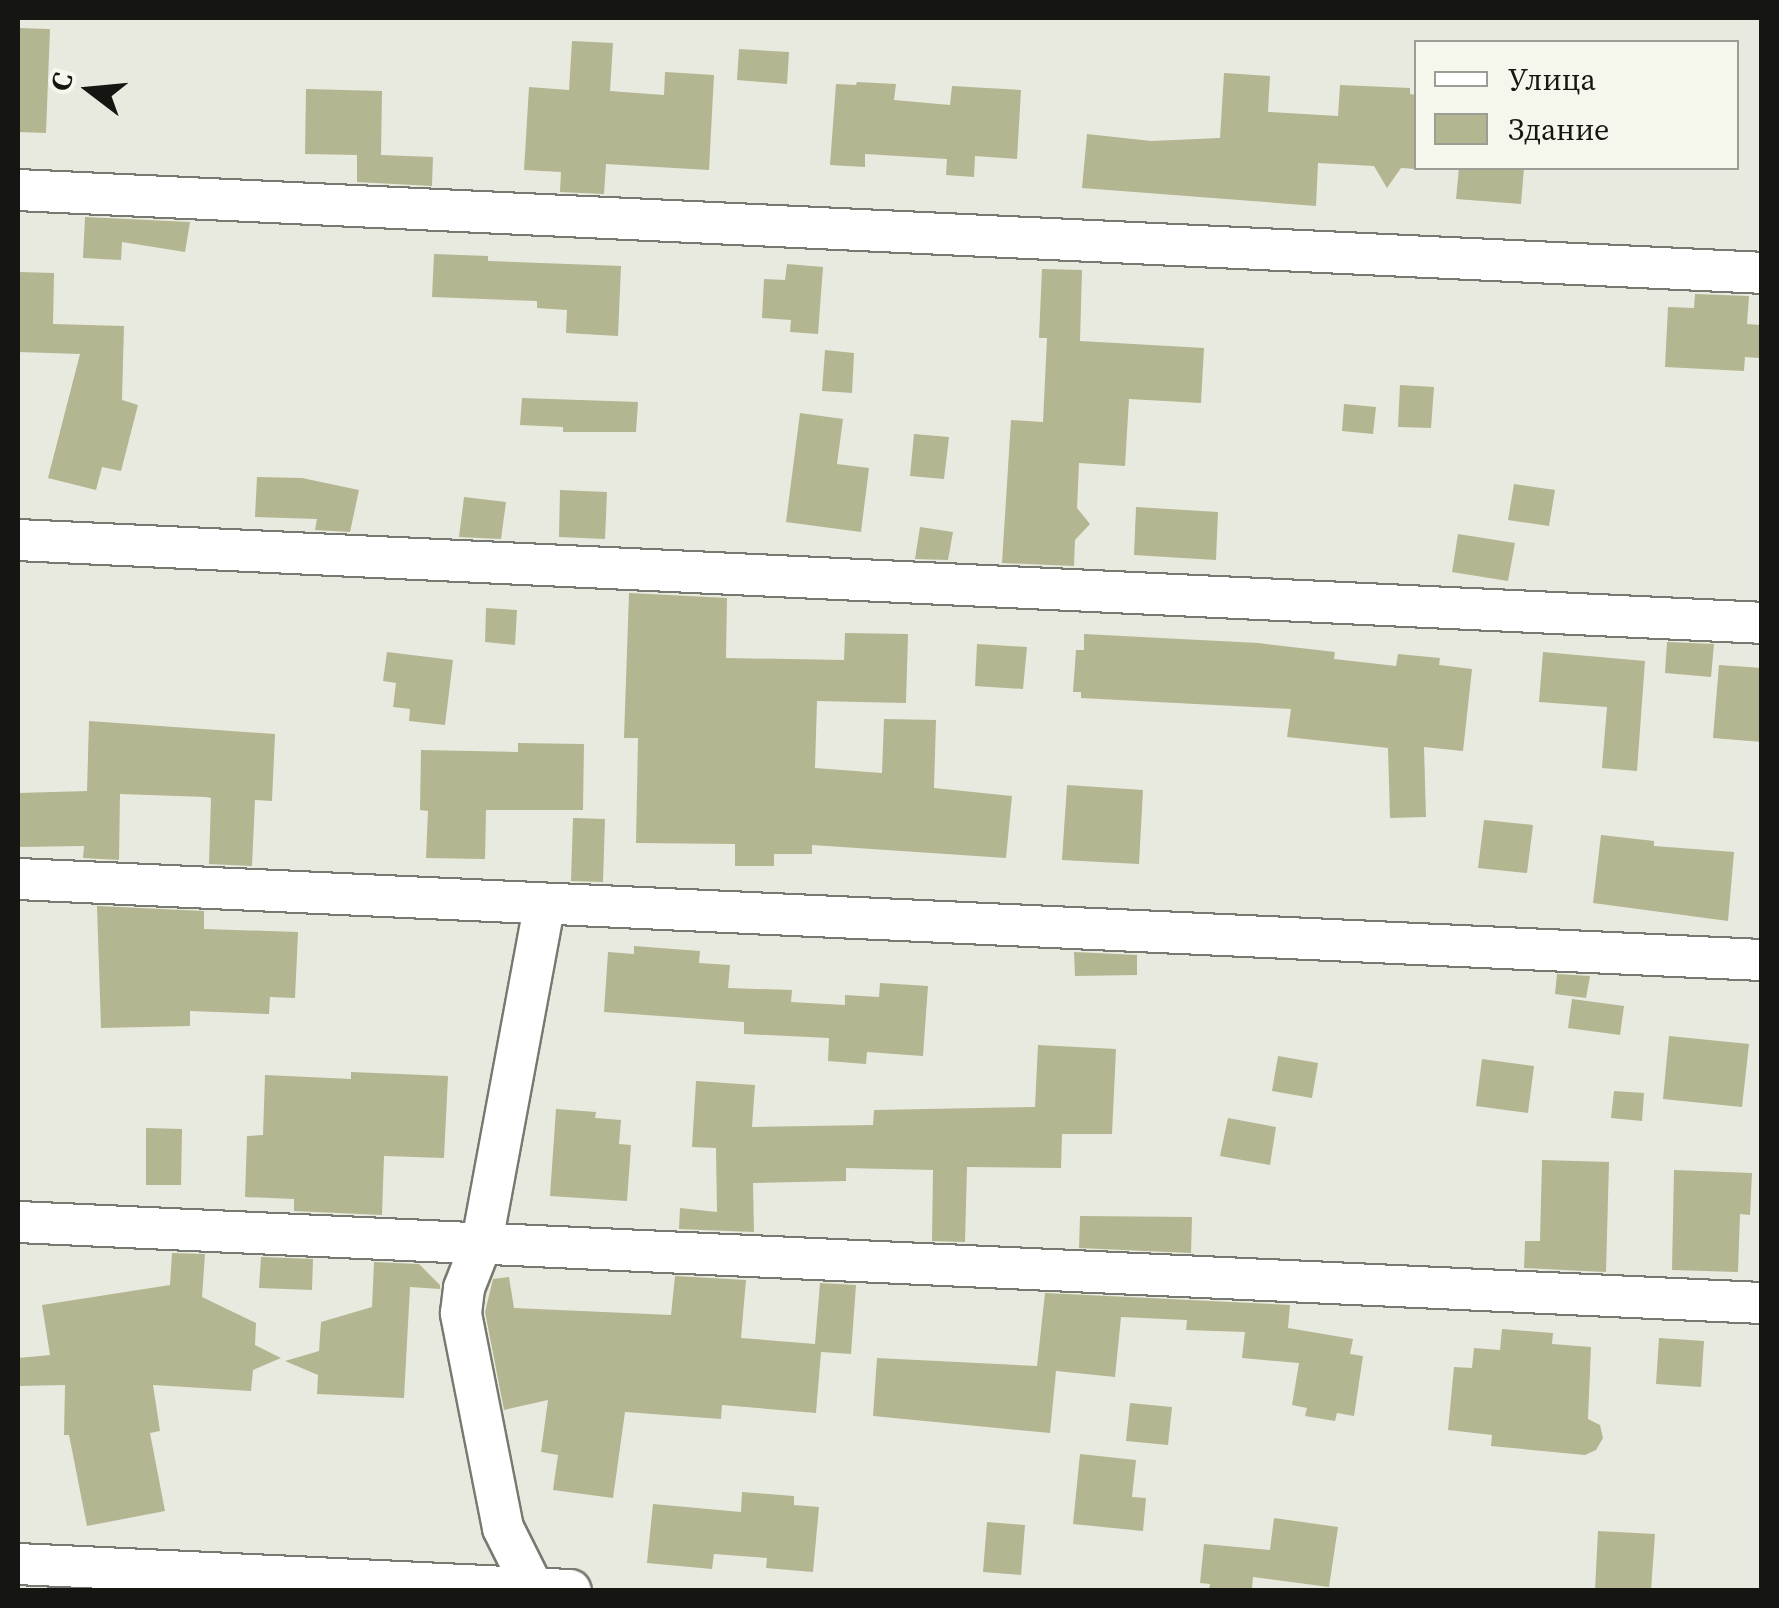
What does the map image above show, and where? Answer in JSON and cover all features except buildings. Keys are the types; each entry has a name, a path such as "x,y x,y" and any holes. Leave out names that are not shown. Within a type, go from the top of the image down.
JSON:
{"lane":[{"path":"18,190 1762,273"},
{"path":"18,540 1762,623"},
{"path":"18,879 1762,960"},
{"path":"534,1590 503,1528 461,1314 464,1288 482,1242 544,906"},
{"path":"18,1222 1762,1304"},
{"path":"18,1564 570,1590"}]}
